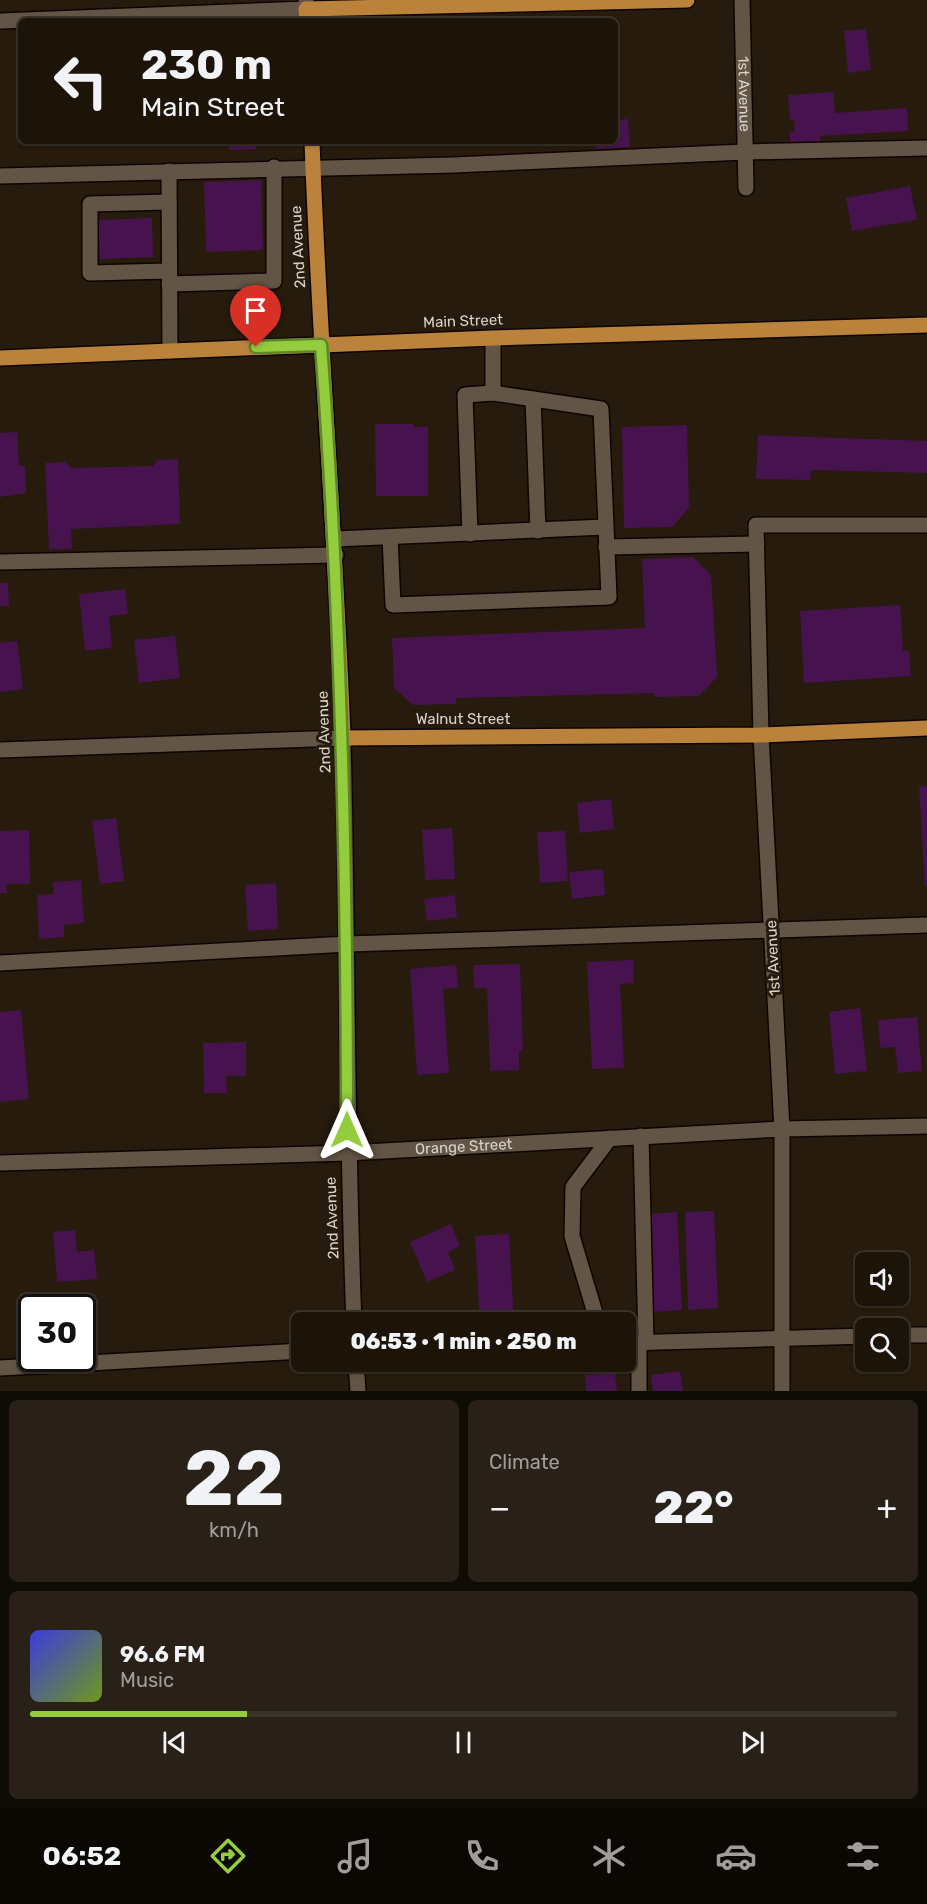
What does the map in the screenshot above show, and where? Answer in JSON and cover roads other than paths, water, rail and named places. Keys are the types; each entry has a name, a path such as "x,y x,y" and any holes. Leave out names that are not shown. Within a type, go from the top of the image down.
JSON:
{"main road":[{"path":"307,10 687,0"},
{"name":"2nd Avenue","path":"312,144 321,345 336,555 343,738"},
{"name":"Main Street","path":"0,358 493,338 927,325"},
{"name":"Walnut Street","path":"343,738 760,735 927,728"}],"street":[{"name":"1st Avenue","path":"742,0 746,188"},
{"path":"84,18 307,10"},
{"path":"0,21 18,20"},
{"path":"0,176 312,166 453,165 745,152 927,148"},
{"path":"169,202 90,204 90,273 274,281 274,167"},
{"path":"169,171 170,351"},
{"path":"493,338 493,393"},
{"path":"390,537 393,605 609,597 601,409 493,393 465,395 470,534"},
{"path":"533,399 538,531"},
{"name":"1st Avenue","path":"782,1391 782,1129 760,735 756,525 927,525"},
{"path":"335,539 605,527"},
{"path":"606,547 757,544"},
{"path":"0,562 336,555"},
{"name":"Walnut Street","path":"0,750 343,738"},
{"name":"2nd Avenue","path":"343,738 348,944 347,1153 354,1312"},
{"path":"0,963 348,944 927,925"},
{"name":"Orange Street","path":"0,1163 347,1153 782,1129 927,1126"},
{"path":"639,1391 637,1343 641,1136"},
{"path":"595,1312 572,1236 573,1187 610,1138"},
{"path":"909,1335 927,1335"},
{"path":"637,1343 782,1336 855,1336"},
{"path":"0,1368 291,1352"},
{"path":"357,1372 358,1391"}]}
